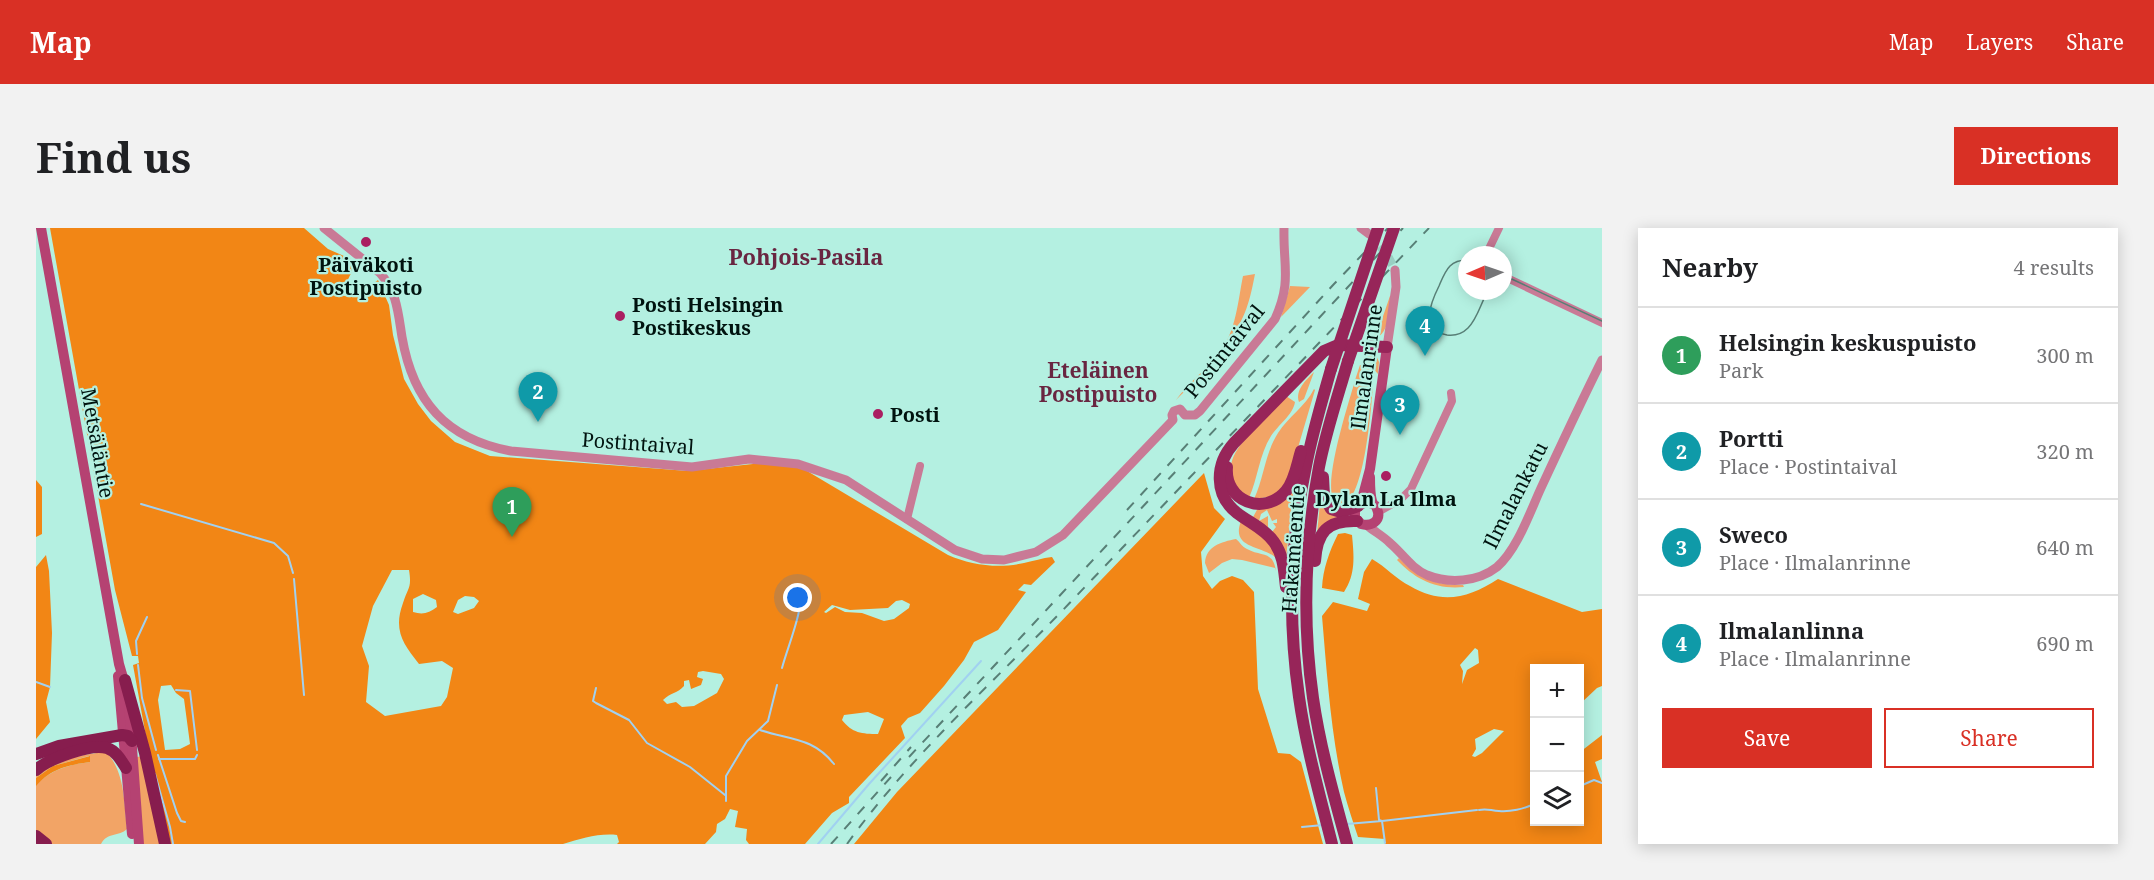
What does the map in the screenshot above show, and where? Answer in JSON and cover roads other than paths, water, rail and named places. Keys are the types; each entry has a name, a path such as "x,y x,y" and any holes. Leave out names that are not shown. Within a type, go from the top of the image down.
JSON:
{"highway":[{"path":"125,680 136,716 165,844"},
{"path":"36,754 59,746 127,738"},
{"path":"36,770 63,755 99,747 106,747 115,753 126,768"},
{"path":"36,836 46,844"}],"main road":[{"name":"Metsäläntie","path":"41,228 119,664 125,680 126,768 133,844"},
{"name":"Hakamäentie","path":"1347,844 1328,771 1313,698 1306,624 1310,532 1320,465 1348,361 1394,228"},
{"name":"Hakamäentie","path":"1332,844 1314,774 1299,699 1292,601 1300,496 1330,369 1370,230"},
{"path":"1292,601 1287,590 1283,561 1277,545 1264,531 1235,512 1223,494 1220,470 1227,452 1316,358 1330,347 1346,345 1387,347"},
{"name":"Ilmalanrinne","path":"1370,470 1354,513 1371,515 1370,470 1387,347"},
{"path":"1243,435 1229,458 1227,472 1230,487 1242,500 1258,504 1272,502 1287,489 1295,472 1303,444 1316,423"},
{"path":"1307,597 1314,578 1316,551 1320,536 1336,523 1371,515 1365,502 1341,512 1331,509 1324,496 1320,465"},
{"name":"Metsäläntie","path":"119,664 118,681 140,844"}],"street":[{"name":"Postintaival","path":"324,228 388,281 396,298 407,359 416,385 438,416 469,438 496,448 525,453 671,465 704,466 749,459 798,464 846,480 955,550 982,559 1004,560 1036,552 1063,535 1173,420 1182,421 1185,415 1195,415 1200,411 1275,320 1285,291 1287,274 1284,228"},
{"path":"1490,246 1499,228"},
{"name":"Ilmalanrinne","path":"1387,347 1396,287 1395,270"},
{"path":"1512,280 1602,323"},
{"name":"Ilmalankatu","path":"1371,515 1411,566 1437,578 1452,581 1470,579 1496,567 1512,549 1602,360"},
{"path":"1371,515 1401,499 1411,489 1452,401 1451,393"},
{"path":"907,519 920,466"}],"waterway":[{"path":"141,504 274,543 288,556 293,573"},
{"path":"294,579 304,695"},
{"path":"782,668 798,615 800,585"},
{"path":"137,654 136,641 147,617"},
{"path":"818,844 869,784 981,661"},
{"path":"138,665 142,698 156,750"},
{"path":"36,682 50,687"},
{"path":"726,801 726,776 747,741 768,721 777,685"},
{"path":"596,688 593,701 629,720 647,743 690,767 725,795"},
{"path":"176,690 190,691 197,750"},
{"path":"760,730 809,744 826,755 834,764"},
{"path":"158,755 177,813 181,821 185,822"},
{"path":"159,759 195,759 197,755"},
{"path":"155,774 173,844"},
{"path":"1584,784 1594,780 1602,783"},
{"path":"1347,824 1382,821 1379,820 1376,788"},
{"path":"1479,810 1512,811 1530,806"},
{"path":"1385,843 1382,821 1477,810"},
{"path":"1302,827 1323,825"}],"tunnel":[{"path":"1371,236 1386,253 1395,270"}],"tram line":[{"path":"1458,262 1448,268 1433,300 1430,315 1433,327 1438,332 1447,335 1456,335 1464,331 1474,320 1484,300"},
{"path":"1512,279 1602,321"}],"railway":[{"path":"1127,510 1388,228"},
{"path":"909,757 1403,228"},
{"path":"847,844 871,812 923,752 1062,611 1429,228"},
{"path":"881,781 911,747"},
{"path":"831,844 891,777"}],"place":[{"name":"Päiväkoti Postipuisto","path":"366,242"},
{"name":"Posti Helsingin Postikeskus","path":"620,316"},
{"name":"Ilmalanlinna","path":"1425,356"},
{"name":"Posti","path":"878,414"},
{"name":"Portti","path":"538,422"},
{"name":"Sweco","path":"1400,435"},
{"name":"Dylan La Ilma","path":"1386,476"},
{"name":"Helsingin keskuspuisto","path":"512,537"}],"district":[{"name":"Pohjois-Pasila","path":"806,256"},
{"name":"Eteläinen Postipuisto","path":"1098,382"}]}
